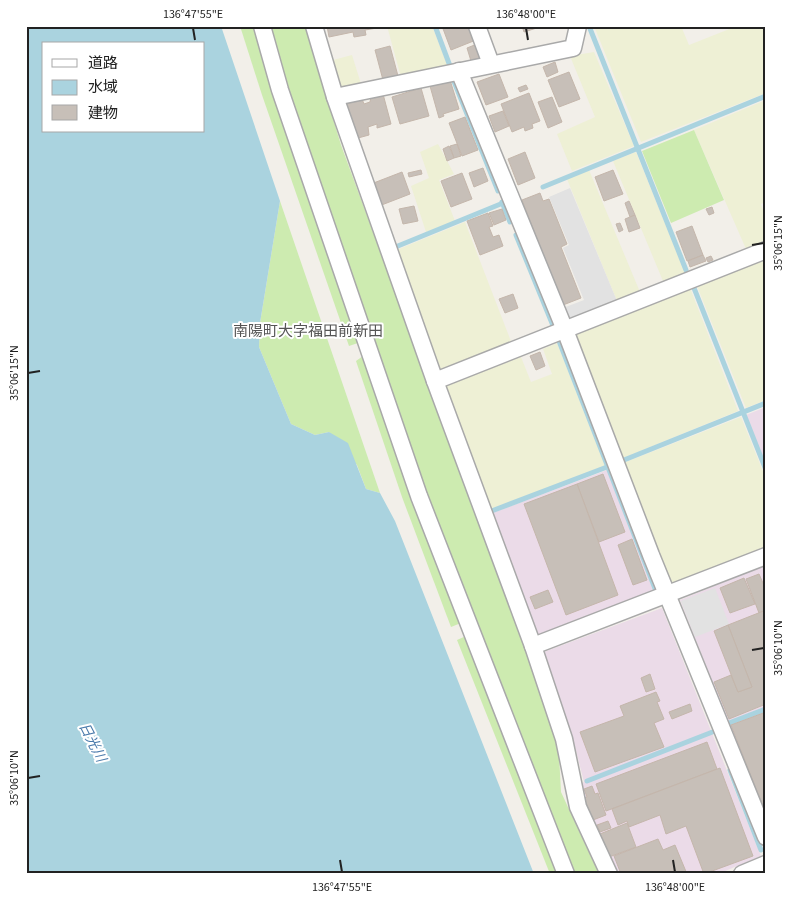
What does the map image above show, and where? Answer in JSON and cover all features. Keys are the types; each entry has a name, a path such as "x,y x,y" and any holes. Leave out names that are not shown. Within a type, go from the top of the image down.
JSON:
{"street":[{"path":"262,26 280,90 419,496 566,874"},
{"path":"314,26 336,97 435,381 533,646 564,739 578,807 609,874"},
{"path":"477,26 491,64"},
{"path":"336,97 573,48 578,26"},
{"path":"459,72 565,330 667,594 766,837"},
{"path":"435,381 766,250"},
{"path":"533,646 766,556"},
{"path":"742,874 766,864"}],"shaded area":[{"path":"570,188 617,301 569,321 563,308 584,300 563,248 569,245 549,197"},
{"path":"766,407 766,465 746,415"},
{"path":"607,470 654,592 536,637 490,514"},
{"path":"766,565 766,818 680,600"},
{"path":"715,588 729,624 695,637 681,601"},
{"path":"662,608 761,856 718,874 616,874 577,787 584,782 572,735 541,653"}],"green space":[{"path":"240,26 255,26 358,343 349,346"},
{"path":"268,26 305,26 341,145 558,736 561,792 599,874 574,874 426,493 285,88"},
{"path":"387,26 432,26 448,67 401,77"},
{"path":"594,26 681,26 689,45 737,26 766,26 766,93 641,142"},
{"path":"594,52 634,146 572,171 557,134 595,117 570,56"},
{"path":"352,55 362,87 342,92 333,60"},
{"path":"766,100 766,202 761,204 766,218 766,241 746,249 694,130"},
{"path":"694,130 724,200 671,223 642,151"},
{"path":"438,144 454,174 439,180 455,221 426,232 411,186 429,178 420,152"},
{"path":"636,152 685,273 663,281 613,161"},
{"path":"589,170 640,292 617,301 567,179"},
{"path":"280,201 380,493 366,489 357,465 329,432 315,435 291,424 259,347 260,323"},
{"path":"465,222 512,344 438,373 394,251"},
{"path":"766,257 766,400 746,408 697,286"},
{"path":"690,288 738,411 621,459 573,336"},
{"path":"557,343 605,466 488,510 443,389 446,386 521,357 531,382 552,374 543,349"},
{"path":"363,356 461,623 451,627 402,497 356,361"},
{"path":"741,417 766,479 766,547 672,585 623,463"},
{"path":"466,636 560,874 550,874 457,640"}],"water":[{"name":"日光川","path":"26,26 221,26 280,201 260,323 259,347 291,424 315,435 329,432 348,443 366,489 380,493 395,521 534,874 26,874"}],"building":[{"path":"327,26 377,26 377,28 365,30 366,35 354,37 353,32 329,37"},
{"path":"442,26 471,26 476,40 451,50"},
{"path":"522,26 543,26 524,32"},
{"path":"477,44 482,57 471,61 467,48"},
{"path":"390,46 398,76 383,80 375,50"},
{"path":"555,62 558,72 547,77 543,67"},
{"path":"569,72 580,99 559,107 548,80"},
{"path":"499,74 508,97 486,105 477,82"},
{"path":"450,80 459,109 443,114 444,116 439,118 430,86"},
{"path":"526,85 528,89 520,92 518,88"},
{"path":"421,88 429,116 400,124 392,97"},
{"path":"529,93 540,121 532,124 533,128 525,131 524,127 512,132 501,104"},
{"path":"383,94 391,124 377,128 377,124 368,127 369,135 358,138 358,135 355,136 346,104 362,99 364,104 370,102 371,97"},
{"path":"552,97 562,122 548,128 538,102"},
{"path":"503,111 509,126 495,132 489,116"},
{"path":"465,117 478,150 462,156 449,123"},
{"path":"457,144 461,156 454,158 450,146"},
{"path":"449,146 454,158 447,161 443,149"},
{"path":"525,152 535,178 518,185 508,159"},
{"path":"483,168 488,181 474,187 469,173"},
{"path":"421,170 422,174 409,177 408,173"},
{"path":"613,170 623,194 604,201 595,177"},
{"path":"402,172 410,194 379,206 371,184"},
{"path":"462,173 472,199 451,207 441,181"},
{"path":"540,193 543,201 549,199 567,244 561,247 581,298 563,305 522,200"},
{"path":"629,201 635,215 630,217 625,203"},
{"path":"414,206 418,221 403,224 399,209"},
{"path":"712,207 714,213 709,215 706,209"},
{"path":"502,209 506,220 494,225 489,213"},
{"path":"488,213 493,226 489,227 493,237 499,235 503,246 480,255 467,221"},
{"path":"635,215 640,228 629,232 625,219"},
{"path":"620,223 623,230 619,232 616,224"},
{"path":"692,226 703,255 687,261 676,232"},
{"path":"703,255 706,261 690,267 688,261"},
{"path":"711,256 713,260 708,262 706,258"},
{"path":"513,294 518,308 505,313 499,299"},
{"path":"540,352 545,366 536,370 530,356"},
{"path":"603,474 625,532 599,542 577,484"},
{"path":"577,484 618,595 566,615 524,504"},
{"path":"632,539 647,580 633,585 618,545"},
{"path":"759,574 766,590 766,610 759,613 746,579"},
{"path":"744,578 755,604 730,613 720,588"},
{"path":"548,590 553,602 535,609 530,597"},
{"path":"766,610 766,704 729,719 714,682 731,675 738,692 752,687 728,625"},
{"path":"728,625 752,687 738,692 714,631"},
{"path":"650,674 655,689 646,692 641,678"},
{"path":"656,692 660,701 657,702 664,719 654,723 664,747 595,772 580,732 624,716 620,706"},
{"path":"690,704 692,711 672,719 669,712"},
{"path":"766,712 766,814 731,725"},
{"path":"707,742 717,769 606,811 596,784"},
{"path":"720,768 753,856 704,874 686,826 666,834 660,815 629,827 627,821 618,825 612,809"},
{"path":"592,786 595,794 598,793 606,815 593,820 584,798 587,797 584,789"},
{"path":"608,821 611,828 600,832 597,825"},
{"path":"627,823 636,847 609,857 600,834"},
{"path":"658,839 663,850 675,845 687,874 621,874 614,856"}],"waterway":[{"path":"435,26 450,66"},
{"path":"589,26 686,270"},
{"path":"453,79 498,191"},
{"path":"543,187 766,96"},
{"path":"502,202 510,222"},
{"path":"393,248 503,203"},
{"path":"516,235 554,328"},
{"path":"694,288 766,470"},
{"path":"559,341 656,591"},
{"path":"624,460 766,403"},
{"path":"489,512 607,467"},
{"path":"729,723 766,709"},
{"path":"587,781 715,731"},
{"path":"730,770 761,850"}],"district":[{"name":"南陽町大字福田前新田","path":"308,331"}]}
